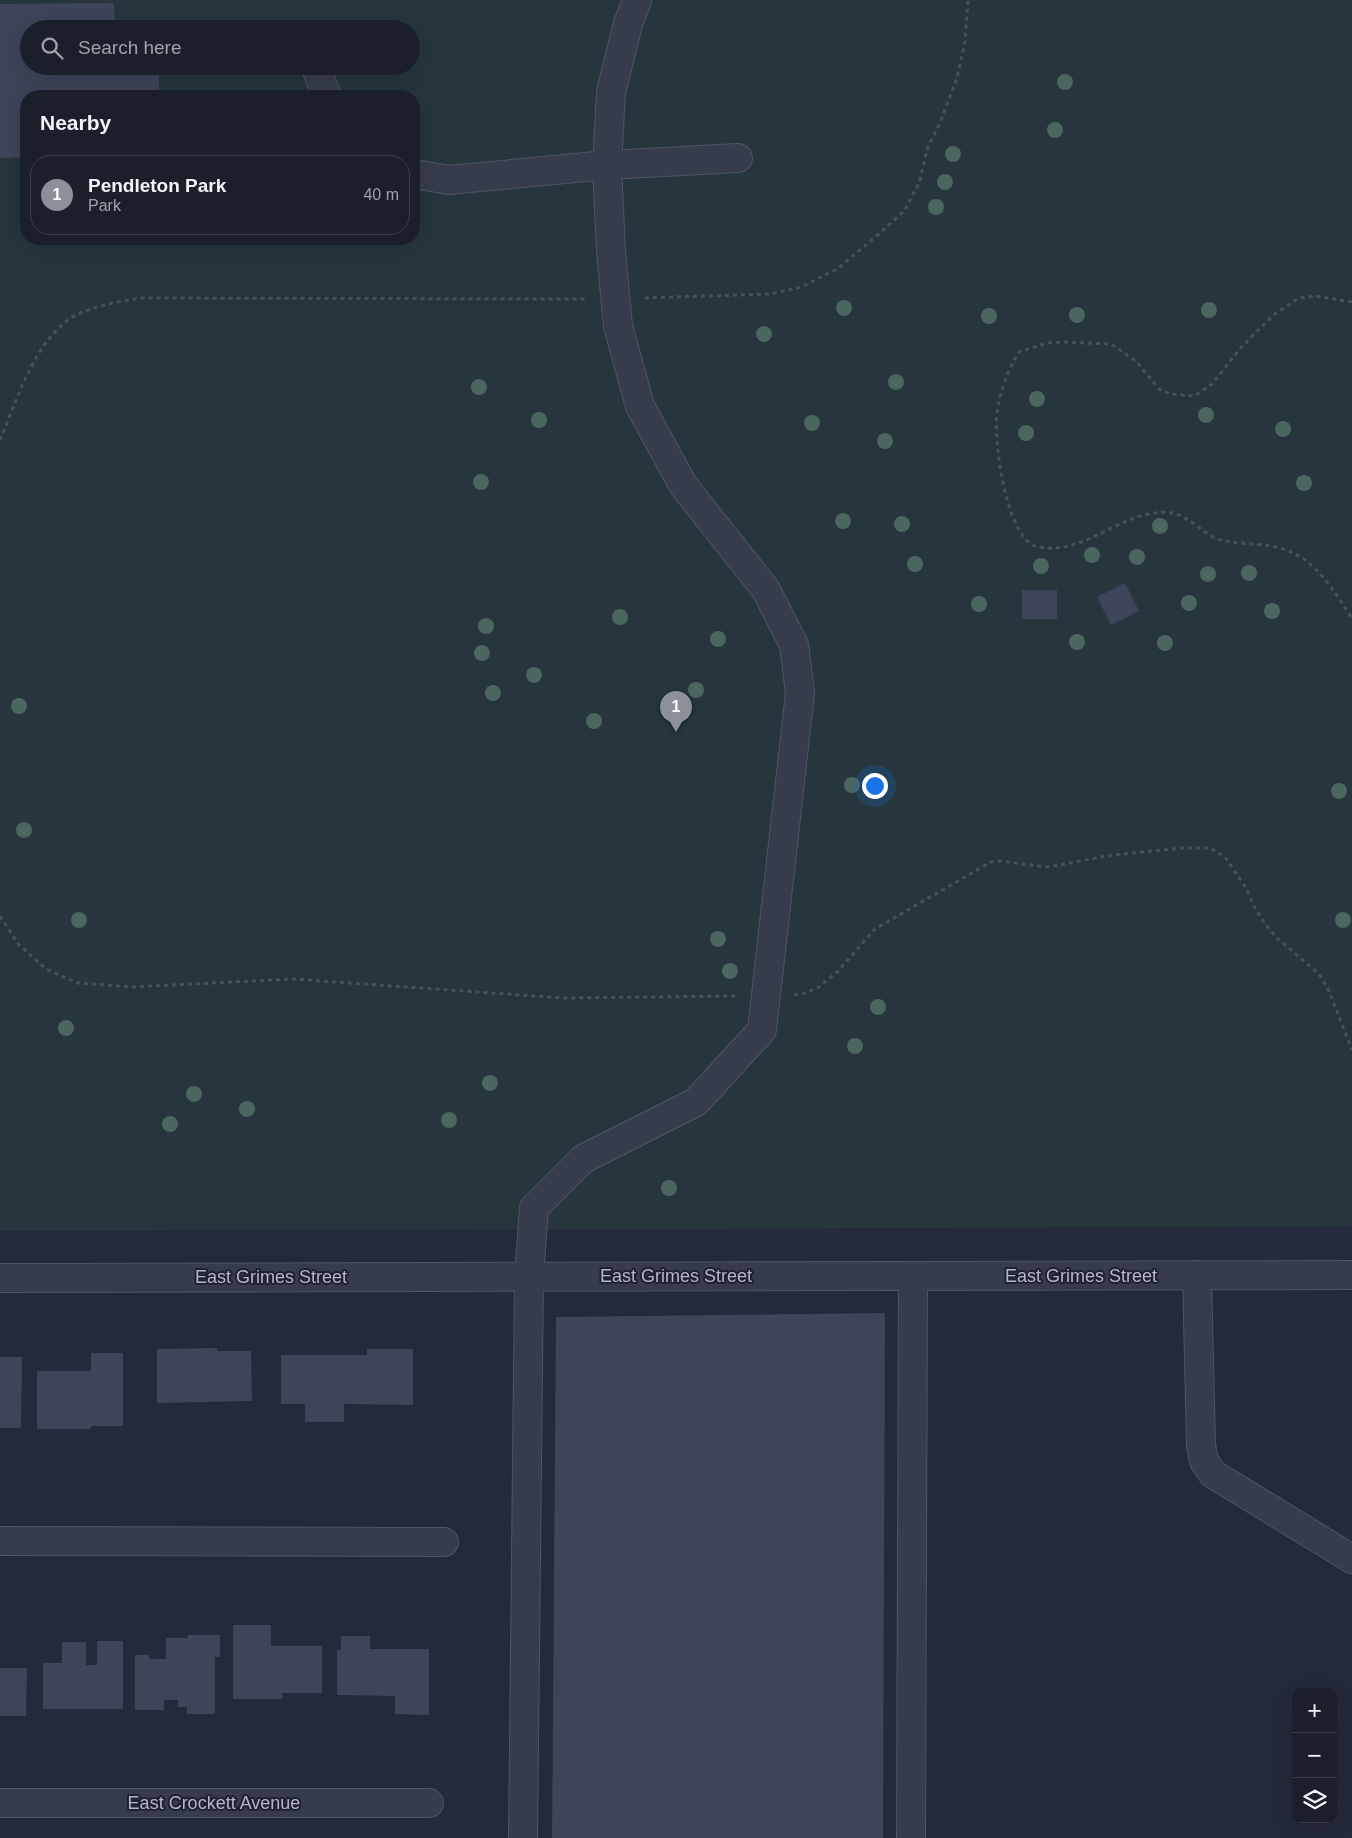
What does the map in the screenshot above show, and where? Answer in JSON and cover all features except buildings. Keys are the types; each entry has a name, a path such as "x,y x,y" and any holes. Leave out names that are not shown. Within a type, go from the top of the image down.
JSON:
{"street":[{"path":"523,1838 529,1276 534,1208 583,1159 696,1102 762,1030 800,693 794,646 766,590 683,485 640,406 618,326 611,252 607,165 611,92 628,24 638,0"},
{"path":"319,75 325,90"},
{"path":"420,175 450,180 607,165 738,158"},
{"path":"1197,1275 1201,1445 1204,1461 1213,1474 1352,1559"},
{"name":"East Grimes Street","path":"0,1278 1352,1275"},
{"path":"911,1838 913,1276"},
{"path":"0,1541 444,1542"},
{"name":"East Crockett Avenue","path":"0,1803 429,1803"}],"path":[{"path":"0,440 30,370 56,330 77,315 109,303 141,298 616,299 771,294 801,287 837,269 905,210 920,181 927,149 940,123 957,78 965,42 968,0"},
{"path":"1352,302 1316,296 1299,298 1276,313 1239,350 1212,384 1194,396 1171,394 1159,388 1136,361 1111,344 1047,343 1019,352 1010,368 1003,388 997,411 996,431 1002,480 1019,530 1026,540 1037,547 1064,546 1084,541 1128,520 1148,514 1167,512 1182,514 1215,539 1272,546 1304,558 1318,570 1352,618"},
{"path":"0,916 20,945 46,969 78,983 134,988 293,979 563,998 794,995 819,988 838,972 875,929 991,862 1000,861 1048,867 1113,855 1183,848 1210,848 1225,858 1246,888 1265,924 1277,938 1319,974 1329,991 1352,1050"}],"shaded area":[{"path":"0,0 1352,0 1352,1226 0,1231"}],"place":[{"name":"Pendleton Park","path":"676,732"}]}
